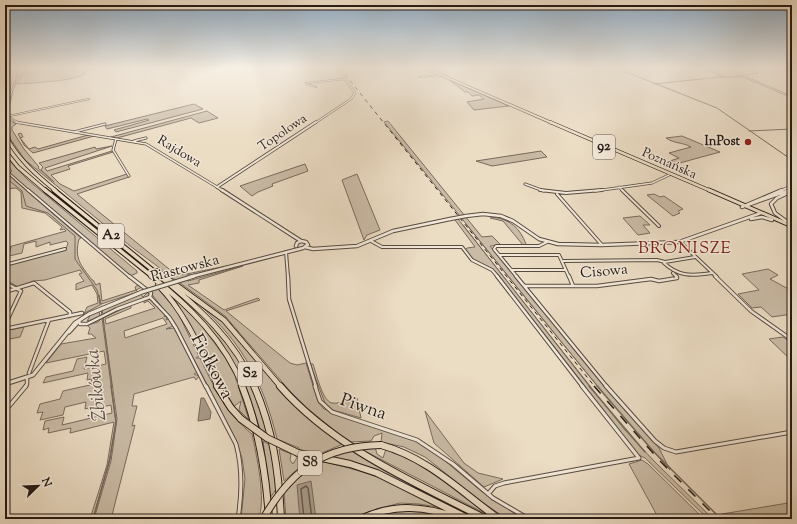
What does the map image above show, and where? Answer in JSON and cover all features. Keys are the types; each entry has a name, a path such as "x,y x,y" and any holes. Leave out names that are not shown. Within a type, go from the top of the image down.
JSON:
{"highway":[{"name":"A2","path":"5,135 15,154 31,170 148,266"},
{"name":"S2","path":"5,151 18,167 162,284 203,323 223,348 237,372 252,409 261,444 265,470 268,519"},
{"name":"S2","path":"148,266 218,326 228,338 246,366 259,395 273,440 279,479 282,519"},
{"path":"148,266 224,320 285,391 326,429 378,463 486,519"},
{"path":"141,268 163,289 179,308 222,395 241,419 266,438 298,452 378,473 469,519"},
{"name":"S8","path":"263,519 282,488 313,462 342,448 361,445 381,445 400,450 422,461 499,519"},
{"path":"360,519 385,509 408,506 433,509 461,519"}],"main road":[{"name":"Poznańska","path":"480,92 744,206 772,220 792,226"},
{"name":"Poznańska","path":"560,127 760,214 792,226"}],"street":[{"path":"13,92 9,107 9,116 89,99"},
{"name":"Topolowa","path":"218,187 351,99 355,92"},
{"path":"781,92 792,97"},
{"name":"Rajdowa","path":"9,116 15,122 132,141 151,147 218,187 301,241 306,242 306,246"},
{"path":"72,132 105,124"},
{"path":"132,141 146,138"},
{"path":"116,139 113,150 129,176"},
{"name":"Fiołkowa","path":"5,170 124,273 148,290 151,293 150,297 169,317 236,444 240,455 243,483 238,519"},
{"path":"526,184 539,191 557,194 646,184 669,175"},
{"path":"619,187 659,226"},
{"path":"744,206 792,189"},
{"path":"744,206 792,189"},
{"path":"792,189 777,198 771,206 778,215 792,226"},
{"path":"557,194 602,245"},
{"path":"751,204 756,211"},
{"path":"306,246 316,248 352,247 371,241 393,231 450,219 483,214 501,216 513,221 532,235 547,242 565,245 661,244 679,242 760,214"},
{"path":"740,221 761,217 772,220"},
{"path":"294,236 297,247"},
{"path":"297,243 301,241"},
{"path":"371,241 384,247 462,247 470,258 489,268 496,274 639,458 504,483 495,486 488,494"},
{"path":"547,242 539,246 495,247 494,249 602,381 651,436 664,448 676,452 792,432"},
{"path":"679,242 755,314 792,340"},
{"name":"Piastowska","path":"27,378 38,370 68,332 84,315 142,292 188,278 234,268 297,247 306,246"},
{"path":"5,265 65,249"},
{"name":"Piwna","path":"288,251 289,299 320,401 323,405 332,412 417,440 453,464 488,494 529,519"},
{"path":"499,255 560,255 573,286"},
{"path":"663,262 695,257"},
{"path":"563,261 658,260 663,262 673,273 694,275 712,273"},
{"path":"511,270 566,270"},
{"name":"Cisowa","path":"524,286 597,286 648,279 660,281 678,278 673,273"},
{"path":"5,283 21,291"},
{"path":"8,291 34,283 70,312 70,316"},
{"path":"5,325 23,287"},
{"path":"5,288 8,291"},
{"path":"5,302 8,291"},
{"path":"79,321 83,324 90,322 117,309 150,297"},
{"path":"5,329 70,316 84,315 84,320 90,322"},
{"path":"29,373 49,320"},
{"path":"5,384 27,378 27,384 5,411"}],"shaded area":[{"path":"10,92 13,92 7,115 8,119 16,124 12,127 12,130 24,149 39,167 38,168 54,182 41,170 43,167 39,163 95,147 96,149 112,146 45,168 47,171 112,151 113,152 68,166 70,169 51,175 60,184 74,191 127,174 129,177 77,194 174,273 181,275 227,266 190,276 189,274 184,278 188,281 243,266 199,280 199,283 188,285 224,310 258,298 260,300 226,311 290,363 297,365 306,363 318,402 324,409 416,441 433,451 481,491 523,519 507,519 482,502 425,457 404,447 381,442 382,433 374,436 371,441 351,442 345,439 307,408 289,390 225,316 134,249 25,160 11,140 5,121"},
{"path":"468,92 478,92 509,106 474,110 467,102 484,99 479,95 472,96"},
{"path":"194,104 203,109 116,132 114,130 149,120 147,119 107,129 105,126"},
{"path":"207,111 218,118 199,123 191,118 117,138 111,137"},
{"path":"388,121 482,237 492,236 501,245 490,246 607,390 659,448 670,470 596,385 525,298 384,122"},
{"path":"21,133 23,137 20,138 18,134"},
{"path":"88,135 94,136 33,153 24,145 21,139 29,149 35,147 38,149"},
{"path":"682,136 720,152 676,164 670,161 679,158 669,153 691,147 666,138"},
{"path":"541,151 547,157 492,166 476,161"},
{"path":"5,156 28,180 137,271 137,273 130,276 7,171 5,166 10,172 12,171 5,163"},
{"path":"305,164 308,171 272,184 273,186 252,196 240,186"},
{"path":"5,172 81,238 79,239 77,252 78,257 96,285 100,283 102,301 136,290 138,292 101,304 99,295 100,305 84,313 87,307 98,303 97,294 92,285 76,290 76,284 84,281 79,274 82,273 80,270 45,280 33,281 18,287 5,279 5,265 66,249 68,243 66,241 50,245 50,242 36,247 36,241 24,244 22,253 9,256 11,247 5,248 66,231 64,229 60,230 62,227 45,213 22,208 21,192 16,188 5,189 5,180 7,179"},
{"path":"357,174 380,230 367,235 364,240 342,180"},
{"path":"654,194 660,197 664,196 683,209 678,211 680,213 673,216 647,195"},
{"path":"640,216 650,225 643,225 650,233 638,235 623,218"},
{"path":"492,217 504,220 514,225 521,233 526,244 523,245 503,221 490,218"},
{"path":"458,219 624,429 713,519 708,519 645,458 639,455 494,270 471,258 465,250 467,248 475,247 455,220"},
{"path":"768,269 778,275 770,279 792,291 792,314 772,317 761,307 752,308 738,294 759,290 742,274"},
{"path":"152,272 214,325 249,375 269,435 260,429 244,382 221,342 194,310"},
{"path":"138,285 142,287 136,290 135,287"},
{"path":"158,289 177,311 199,356 196,358 200,358 210,379 228,409 252,434 261,490 258,519 241,519 245,479 242,458 235,438 175,323 153,296 151,291"},
{"path":"148,292 150,294 148,296 95,319 87,321 91,314 99,311 100,316 103,315 102,310 141,294 143,297"},
{"path":"189,296 221,320 320,427 343,444 317,455 299,451 299,448 277,439 264,396 256,377 246,360 222,327 207,311"},
{"path":"150,299 165,315 164,317 167,316 166,320 169,319 173,326 166,329 174,328 197,372 194,374 199,376 196,380 194,377 134,394 132,406 137,406 132,426 135,425 111,519 94,519 111,461 117,419 103,318 131,305 131,308 105,319 106,324 155,308 148,301 144,303 144,301","holes":["163,318 167,324 125,338 124,331"]},
{"path":"175,299 202,326 226,359 235,376 249,420 239,410 241,401 233,407"},
{"path":"102,318 116,422 109,462 93,519 90,519 107,465 114,422 70,433 71,428 48,433 49,428 43,430 45,421 64,417 62,425 112,413 111,405 89,410 89,408 85,409 86,402 65,407 63,415 40,420 43,412 37,413 40,404 60,399 63,391 90,385 92,379 87,380 88,373 43,383 46,377 73,371 77,359 87,357 84,369 106,364 104,351 46,363 61,344 96,338 91,334 88,334 90,328 87,325 98,322"},
{"path":"24,327 20,337 5,340 5,331"},
{"path":"783,337 792,343 792,361 769,339"},
{"path":"310,364 313,364 322,392 328,401 338,403 357,398 361,418 333,410 325,403"},
{"path":"425,411 464,463 478,473 503,479 484,487 434,443"},
{"path":"263,441 272,446 277,488 270,498"},
{"path":"375,447 377,454 383,458 386,449 395,451 437,474 488,515 359,448"},
{"path":"279,449 291,454 290,460 293,464 298,456 309,459 284,481"},
{"path":"350,449 389,472 441,498 440,501 373,469 327,457"},
{"path":"642,460 648,464 702,517 695,519 659,519 629,464"},
{"path":"320,461 381,478 410,491 437,507 400,503 377,509 355,519 286,519 284,492 298,477"},
{"path":"788,503 792,507 792,519 727,519 722,514"},
{"path":"402,511 423,512 447,519 371,519 387,513"}],"water":[{"path":"201,398 204,398 211,412 210,419 198,421"},
{"path":"311,481 316,519 300,519 297,485"}],"waterway":[{"path":"678,92 717,108 750,131"},
{"path":"750,131 792,129"},
{"path":"750,131 792,160"},
{"name":"Żbikówka","path":"5,177 22,191 26,206 48,213 75,236 75,259 97,290 101,305"},
{"path":"466,224 598,387"},
{"path":"463,225 590,387"},
{"name":"Żbikówka","path":"101,310 102,315"},
{"name":"Żbikówka","path":"103,318 112,387"},
{"name":"Żbikówka","path":"93,519 110,459 116,422 111,386"},
{"path":"589,386 645,452"},
{"path":"597,386 653,451 721,519"}],"railway":[{"path":"360,92 595,387"},
{"path":"594,386 660,461 718,519"}],"place":[{"name":"InPost","path":"748,142"}],"district":[{"name":"BRONISZE","path":"685,249"}]}
